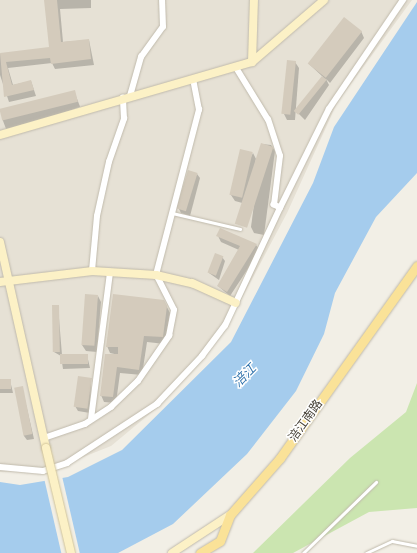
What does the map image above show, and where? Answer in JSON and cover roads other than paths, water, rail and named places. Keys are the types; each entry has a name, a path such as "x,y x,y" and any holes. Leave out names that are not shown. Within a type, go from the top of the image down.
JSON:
{"main road":[{"name":"涪江南路","path":"230,516 280,458 417,266"},
{"path":"200,553 220,541 230,516"}],"street":[{"path":"92,271 97,216 109,162 124,119 126,97 141,58 163,27 162,0"},
{"path":"252,62 254,0"},
{"path":"0,135 126,97 193,80 252,62 286,36 324,0"},
{"path":"0,467 43,471 67,463 157,404 202,356 225,326 280,208 329,109 403,0"},
{"path":"236,68 268,120 280,156 274,205 280,208"},
{"path":"44,438 91,419 138,381 169,336 174,310 156,275 199,110 193,80"},
{"path":"0,242 71,553"},
{"path":"0,282 92,271 156,275 192,283 236,303"},
{"path":"91,419 110,272"},
{"name":"涪江南路","path":"172,553 230,516"}],"lane":[{"path":"172,213 240,229"},
{"path":"303,553 376,482"},
{"path":"366,553 392,541 417,546"}],"water":[{"name":"涪江","path":"417,2 417,173 376,217 335,293 324,334 296,391 247,454 173,524 118,553 0,553 0,482 20,485 68,477 122,450 231,342 313,183 334,127"}]}
